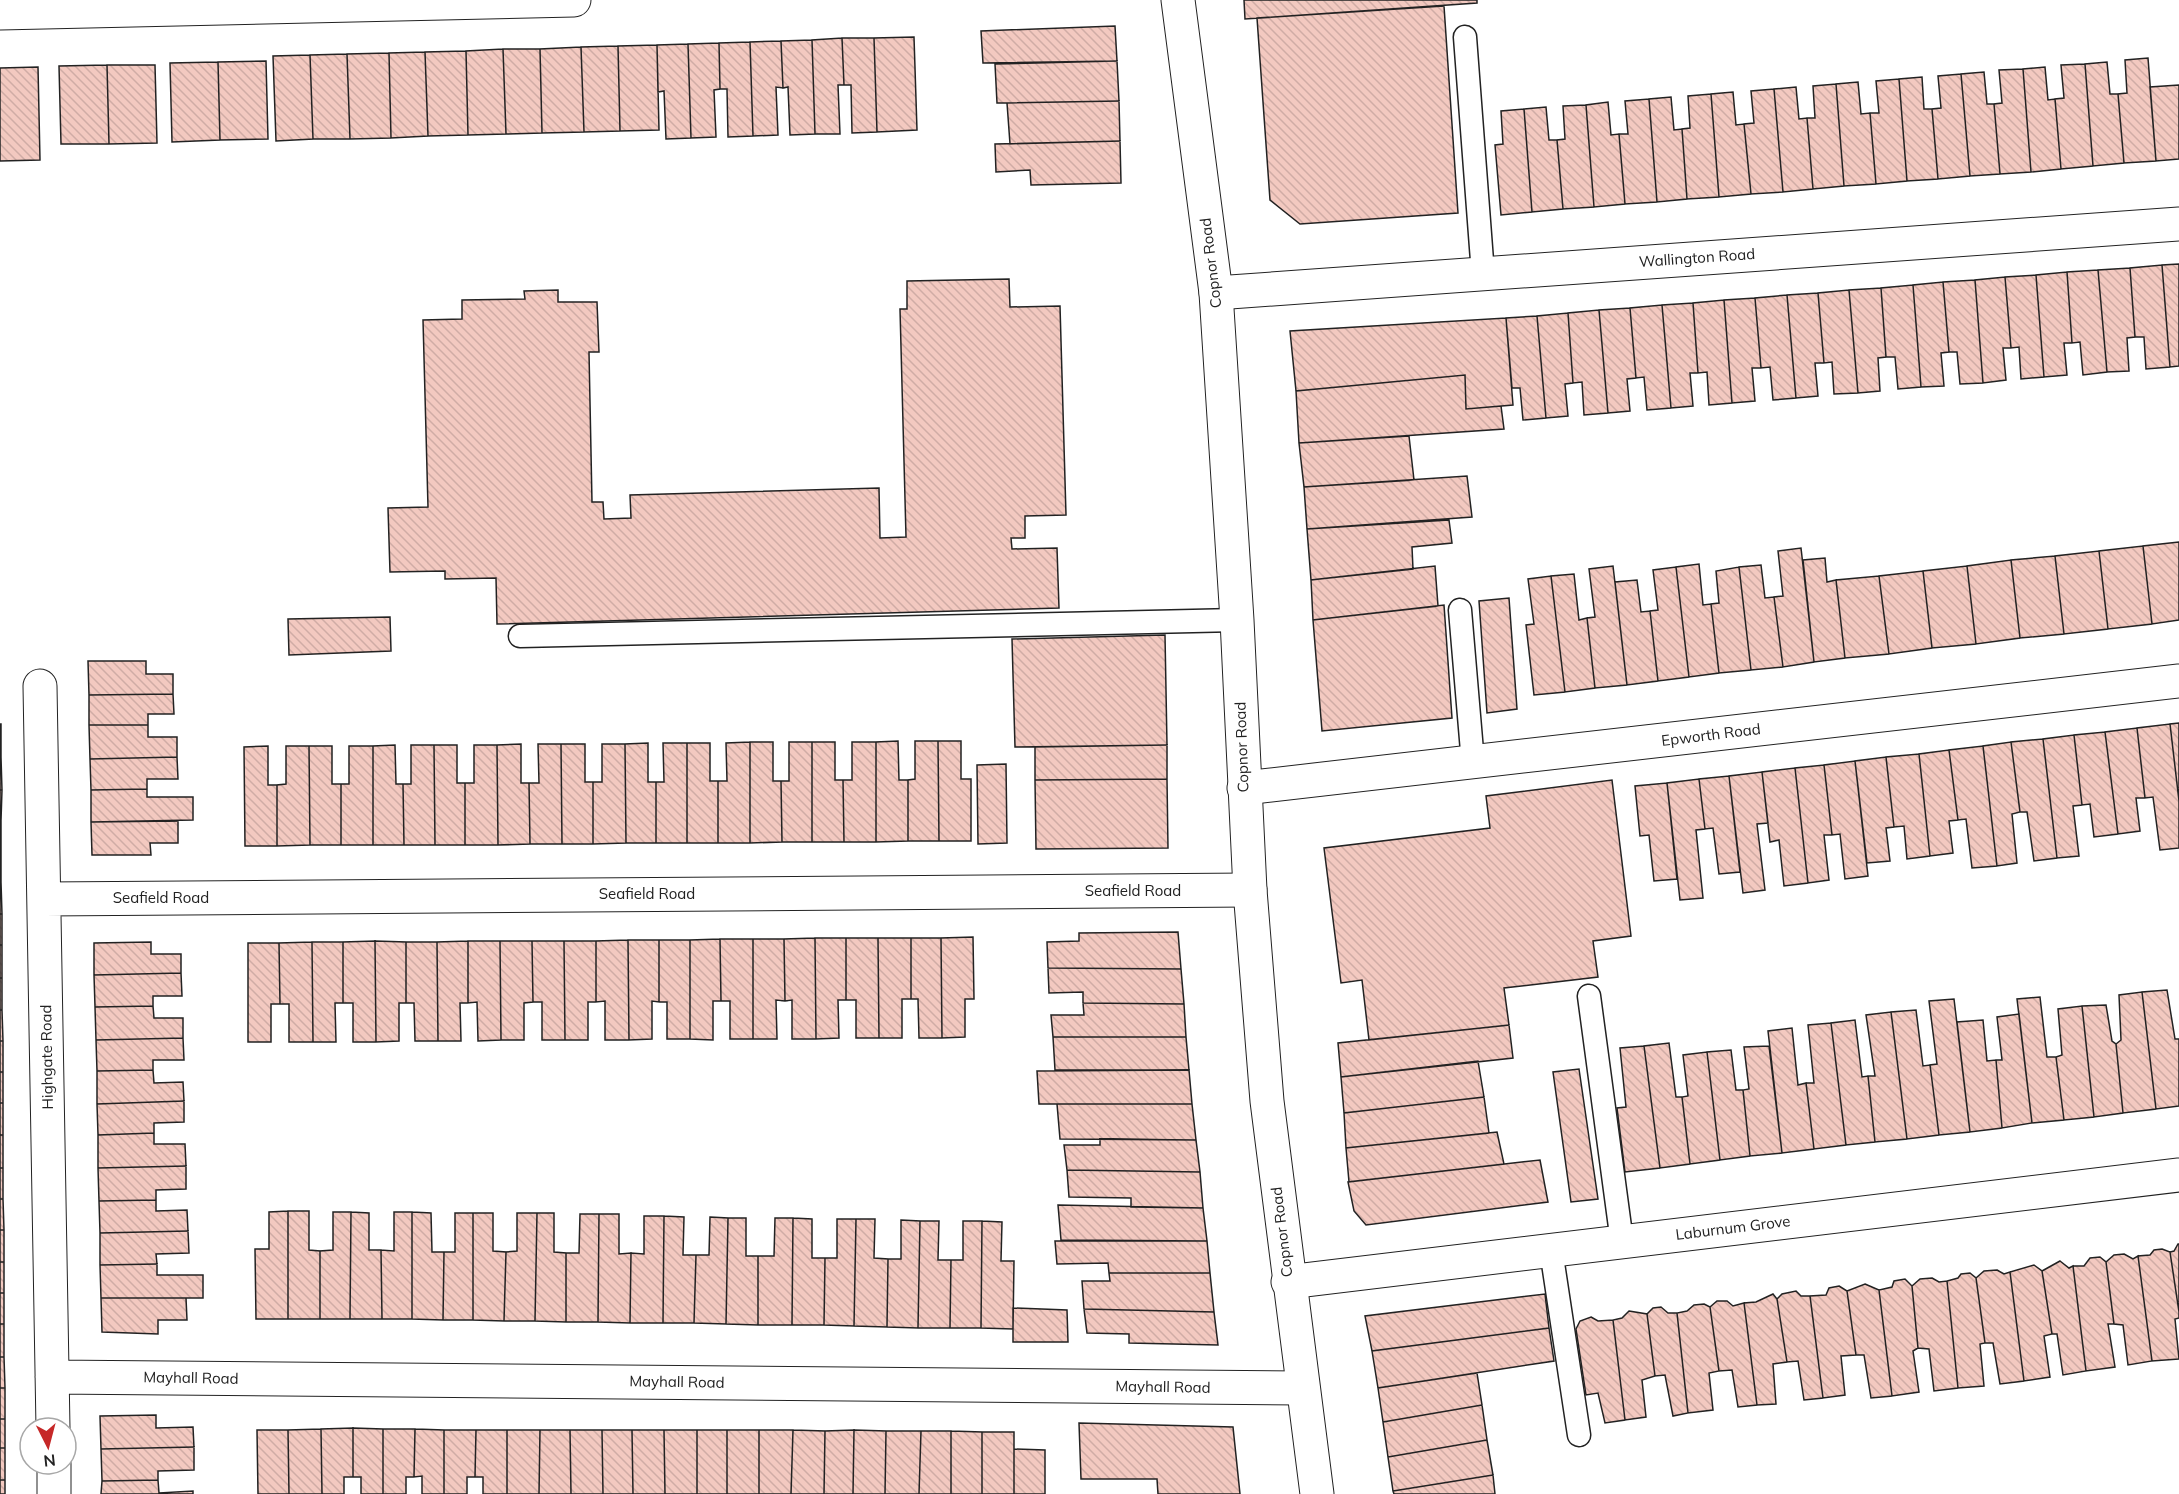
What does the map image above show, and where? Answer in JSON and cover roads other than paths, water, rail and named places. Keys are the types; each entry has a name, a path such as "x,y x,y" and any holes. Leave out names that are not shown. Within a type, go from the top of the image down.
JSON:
{"street":[{"path":"0,13 574,0"},
{"name":"Copnor Road","path":"1178,0 1216,293 1237,620 1250,890 1267,1101 1288,1282 1317,1494"},
{"name":"Wallington Road","path":"1216,293 2179,224"},
{"name":"Epworth Road","path":"1244,788 2179,681"},
{"name":"Highgate Road","path":"40,686 53,1416"},
{"name":"Seafield Road","path":"44,899 1250,890"},
{"name":"Laburnum Grove","path":"1288,1282 2179,1175"},
{"name":"Mayhall Road","path":"52,1377 1302,1388"},
{"path":"54,1476 54,1494"}],"lane":[{"path":"1465,37 1483,274"},
{"path":"1460,610 1473,763"},
{"path":"520,636 1237,620"},
{"path":"1589,996 1622,1242"},
{"path":"1551,1250 1579,1435"}]}
